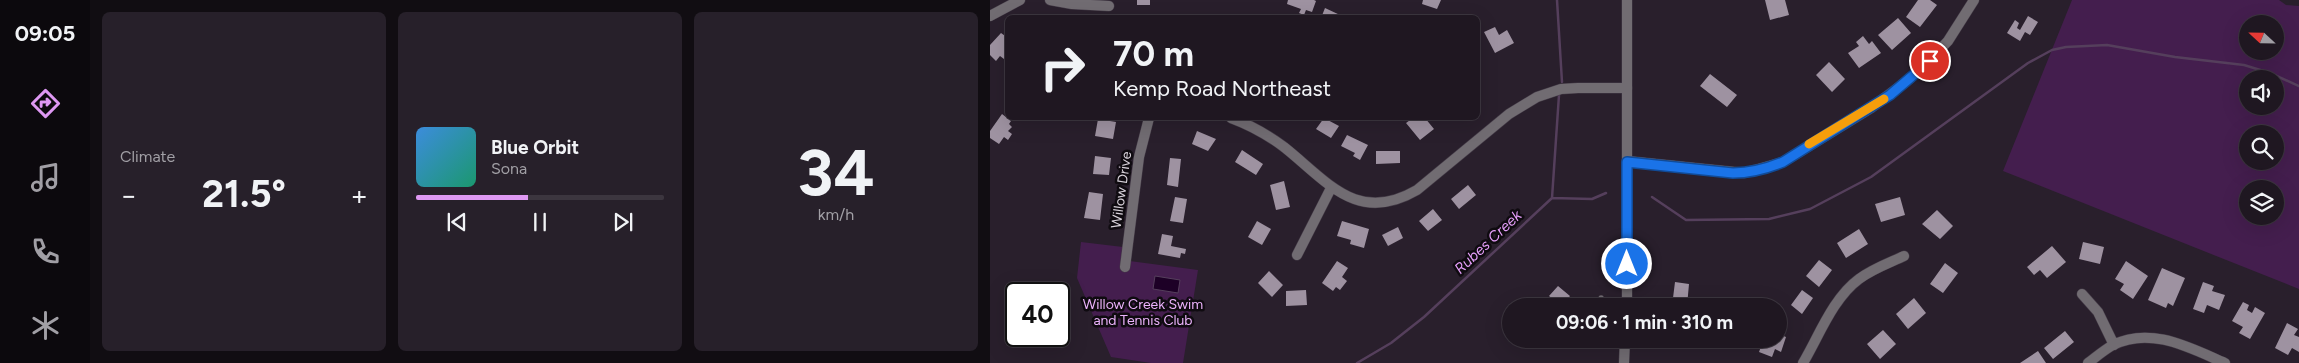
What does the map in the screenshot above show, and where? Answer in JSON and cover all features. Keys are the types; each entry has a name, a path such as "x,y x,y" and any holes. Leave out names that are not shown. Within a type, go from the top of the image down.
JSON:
{"street":[{"path":"990,16 1020,0"},
{"path":"1050,0 1072,4 1109,3"},
{"path":"1627,298 1628,0"},
{"path":"1627,162 1738,173 1756,171 1783,162 1871,108 1908,81 1948,41 1974,0"},
{"path":"1235,120 1253,128 1283,147 1331,188 1355,200 1381,202 1404,198 1424,185 1509,114 1537,97 1569,88 1627,88"},
{"name":"Willow Drive","path":"1125,267 1139,157 1148,120"},
{"path":"1297,255 1331,188"},
{"path":"1803,363 1846,291 1858,279 1871,271 1904,256"},
{"path":"2082,294 2098,312 2114,345"},
{"path":"2088,363 2114,345 2141,338 2158,338 2176,342 2225,363"},
{"path":"1624,363 1625,348"}],"green space":[{"path":"2072,0 2279,0 2286,5 2299,6 2299,289 2003,171"},
{"name":"Willow Creek Swim and Tennis Club","path":"1081,242 1123,247 1122,260 1198,270 1183,363 1151,363 1111,357 1077,278"}],"shaded area":[{"path":"1155,276 1180,280 1178,293 1153,289"}],"building":[{"path":"1137,0 1150,0 1150,5 1137,5"},
{"path":"1288,0 1316,1 1312,12 1306,10 1304,15 1299,13 1301,9 1287,4"},
{"path":"1423,0 1441,0 1437,9 1422,4"},
{"path":"1765,0 1785,0 1789,15 1770,20"},
{"path":"1918,0 1930,0 1937,5 1920,27 1906,17"},
{"path":"1325,8 1340,15 1322,15"},
{"path":"2028,16 2038,22 2030,35 2025,32 2020,41 2007,33 2015,20 2019,23 2017,28 2020,30"},
{"path":"1898,18 1911,33 1892,50 1878,35"},
{"path":"1495,27 1499,35 1507,30 1514,43 1495,53 1484,32"},
{"path":"1001,33 1005,36 1005,58 1000,56 996,61 990,55 990,45"},
{"path":"1863,36 1869,44 1872,41 1881,53 1859,68 1848,53 1859,46 1856,42"},
{"path":"1829,62 1845,79 1832,92 1816,75"},
{"path":"1710,74 1737,95 1727,107 1700,86"},
{"path":"1002,114 1005,116 1005,120 1011,121 1009,124 1012,127 1008,131 1012,134 1008,140 1004,137 999,144 990,138 990,131"},
{"path":"1098,120 1116,122 1113,139 1095,136"},
{"path":"1323,120 1328,120 1339,126 1331,138 1316,129"},
{"path":"1410,120 1427,120 1434,129 1420,140 1406,123"},
{"path":"1197,131 1216,139 1208,151 1192,144"},
{"path":"1347,135 1368,145 1360,160 1353,156 1355,153 1341,146"},
{"path":"1242,150 1263,164 1256,175 1235,162"},
{"path":"1376,151 1400,151 1400,163 1376,164"},
{"path":"1095,156 1111,158 1109,175 1093,174"},
{"path":"1170,158 1181,159 1178,187 1167,185"},
{"path":"1284,181 1290,207 1276,210 1270,185"},
{"path":"1468,185 1476,195 1459,209 1451,199"},
{"path":"1089,192 1103,194 1100,220 1084,218"},
{"path":"1175,197 1187,199 1183,223 1170,221"},
{"path":"1900,197 1905,215 1881,222 1875,204"},
{"path":"1433,209 1442,220 1428,231 1419,221"},
{"path":"1937,210 1953,226 1940,239 1922,224"},
{"path":"1257,221 1271,229 1262,245 1248,237"},
{"path":"1342,221 1369,229 1364,248 1350,244 1351,240 1337,236"},
{"path":"1398,227 1403,238 1388,246 1382,235"},
{"path":"1859,229 1868,244 1846,258 1837,243"},
{"path":"1162,234 1173,236 1171,246 1186,249 1185,254 1181,253 1180,258 1158,254"},
{"path":"2083,242 2104,247 2100,264 2079,259"},
{"path":"2052,246 2066,262 2047,278 2040,270 2034,275 2027,267"},
{"path":"1819,260 1832,270 1819,287 1806,276"},
{"path":"1337,261 1348,268 1342,277 1347,281 1340,290 1336,287 1333,291 1322,283"},
{"path":"2126,261 2148,276 2133,299 2120,290 2124,284 2115,279"},
{"path":"1945,263 1958,273 1943,293 1930,284"},
{"path":"2162,268 2185,278 2173,306 2168,303 2166,308 2148,300"},
{"path":"1269,271 1283,285 1272,297 1258,283"},
{"path":"1675,282 1689,284 1688,298 1673,298"},
{"path":"2203,282 2214,286 2212,291 2225,295 2219,310 2207,305 2204,313 2193,309"},
{"path":"1558,286 1570,296 1568,298 1552,298 1549,296"},
{"path":"1306,290 1307,305 1286,306 1286,291"},
{"path":"1802,290 1813,298 1802,314 1791,305"},
{"path":"1914,298 1926,313 1908,329 1896,314"},
{"path":"2243,302 2249,305 2247,310 2252,313 2255,307 2265,313 2250,339 2239,333 2243,327 2232,321"},
{"path":"2287,323 2298,329 2294,335 2299,337 2299,352 2292,348 2288,355 2275,348"},
{"path":"1883,330 1896,344 1880,359 1867,344"},
{"path":"2065,331 2074,342 2053,359 2044,348"},
{"path":"1760,348 1782,348 1781,352 1775,349 1772,357 1759,352"},
{"path":"2038,351 2046,363 2020,363"}],"waterway":[{"name":"Rubes Creek","path":"1557,0 1562,82"},
{"path":"1652,197 1686,220 1769,219 1810,209 1871,177 2028,63 2052,50 2066,47 2107,45 2175,57 2244,65 2270,73 2299,86"},
{"name":"Rubes Creek","path":"1357,363 1391,343 1424,317 1552,198 1559,95"},
{"path":"1552,198 1592,199 1606,193"}],"slow traffic":[{"path":"1809,144 1884,99"}],"route":[{"path":"1627,264 1627,162 1733,173 1744,173 1770,167 1783,162 1809,144 1871,108 1908,81 1930,61"}]}
